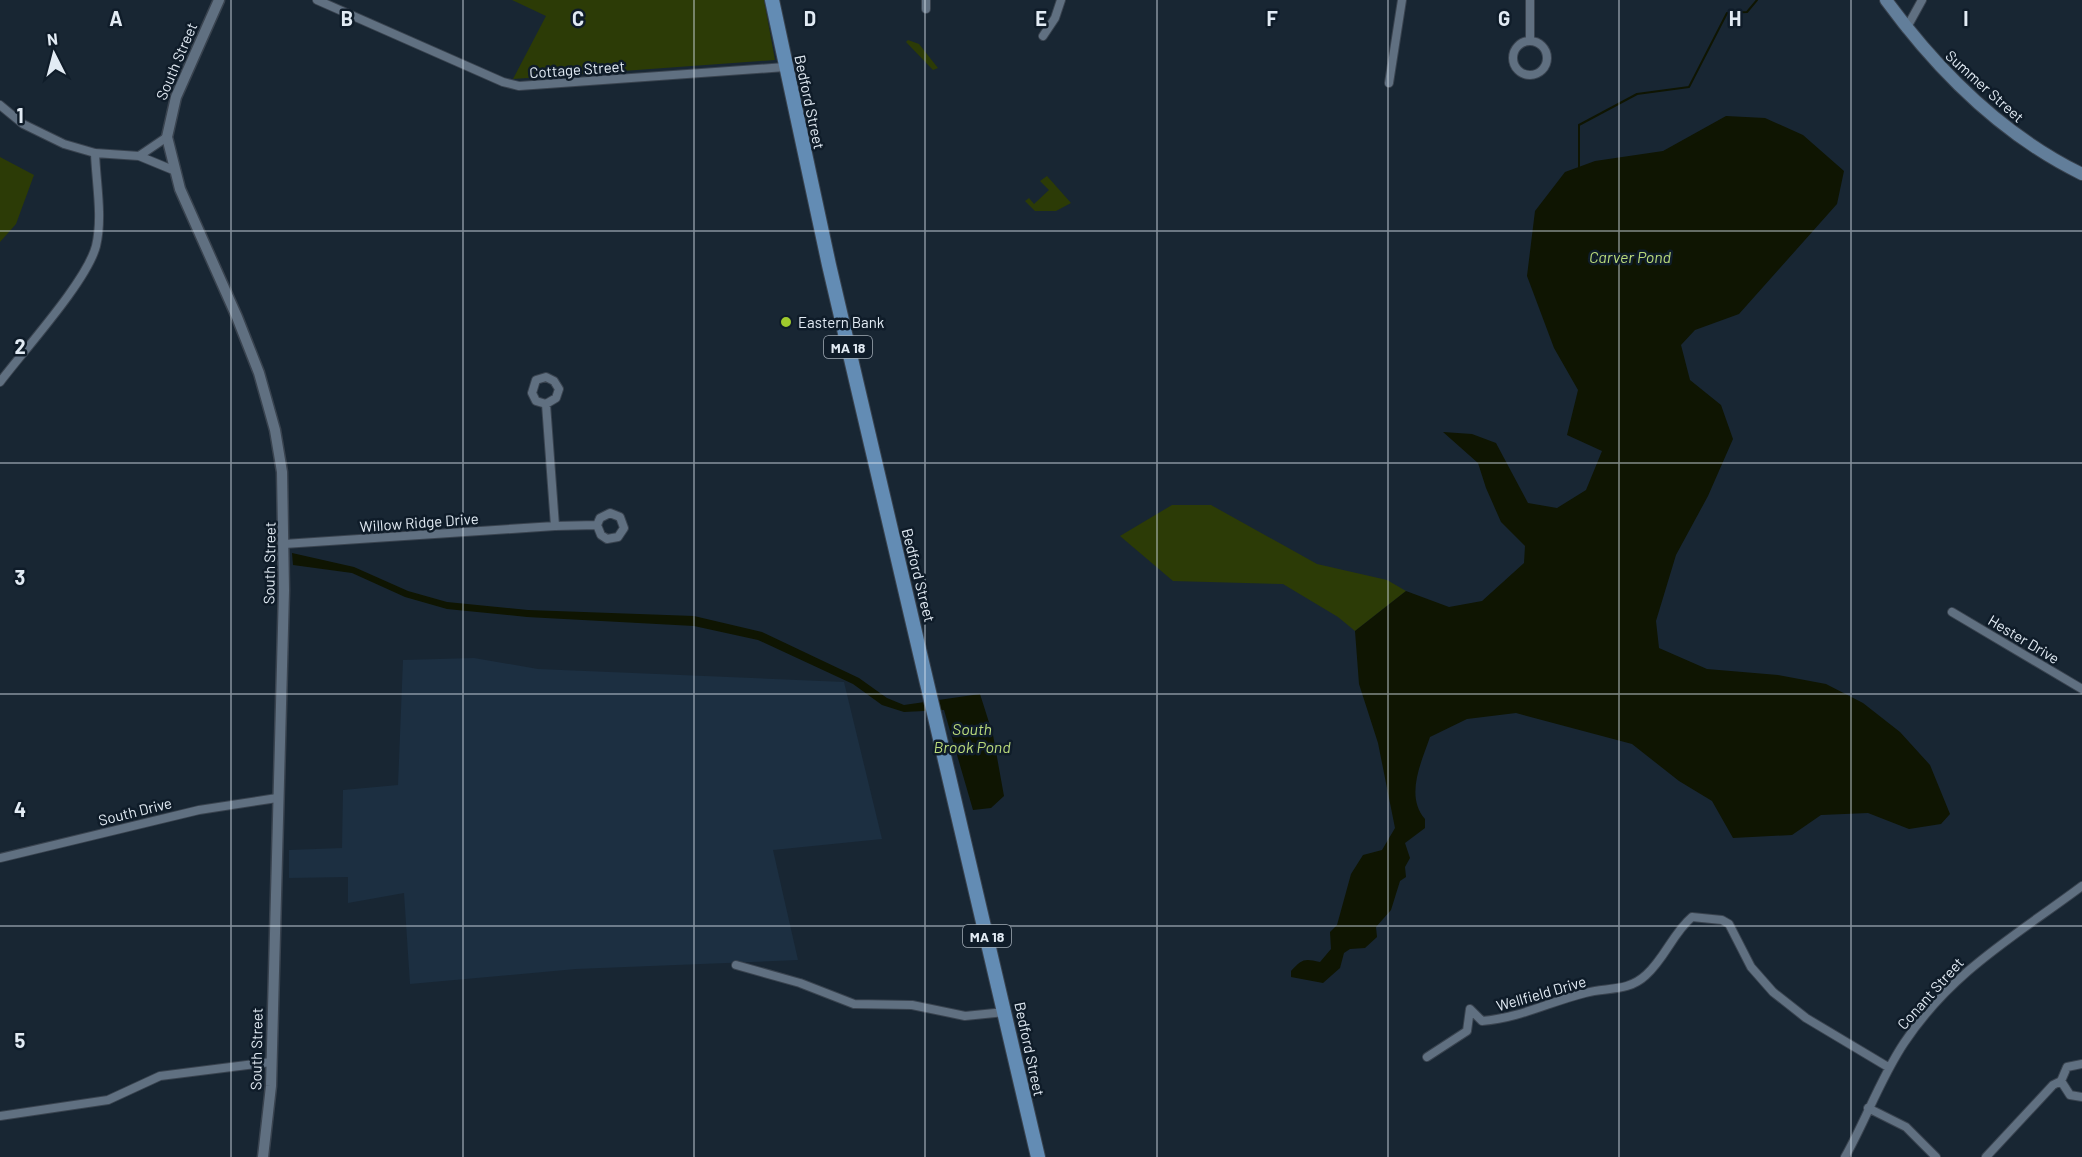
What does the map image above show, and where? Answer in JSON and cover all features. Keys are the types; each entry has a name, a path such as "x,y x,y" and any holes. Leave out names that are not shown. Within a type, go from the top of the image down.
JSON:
{"main road":[{"name":"Bedford Street","path":"772,0 785,67 1038,1157"},
{"name":"Summer Street","path":"1886,0 1906,29 1953,80 2016,135 2082,174"}],"street":[{"name":"South Street","path":"219,0 176,97 167,137 173,170 245,336 264,392 282,472 284,544 271,1062 270,1098 263,1157"},
{"name":"Cottage Street","path":"317,0 503,82 519,86 785,67"},
{"path":"1043,36 1055,18 1061,0"},
{"path":"1389,83 1402,0"},
{"path":"1530,0 1530,41"},
{"path":"1906,29 1922,0"},
{"path":"1530,41 1541,45 1548,58 1544,69 1530,75 1516,68 1513,56 1519,45 1530,41"},
{"path":"0,105 33,129 64,144 95,153 139,156 173,170"},
{"path":"139,156 167,137"},
{"path":"0,382 74,286 93,256 98,234 95,153"},
{"path":"546,404 555,526"},
{"name":"Willow Ridge Drive","path":"284,544 597,525"},
{"name":"Hester Drive","path":"1952,612 2082,689"},
{"name":"South Drive","path":"0,858 199,810 277,798"},
{"name":"Conant Street","path":"1845,1157 1888,1067 1921,1020 1970,967 2082,886"},
{"name":"Wellfield Drive","path":"1427,1057 1467,1031 1470,1009 1482,1022 1509,1019 1586,992 1621,989 1632,984 1646,975 1692,917 1722,920 1729,924 1751,967 1773,992 1806,1018 1888,1067"},
{"path":"736,965 800,983 854,1004 912,1005 965,1016 1005,1012"},
{"path":"0,1116 108,1100 160,1076 271,1062"},
{"path":"1986,1157 2053,1085 2061,1081 2067,1067 2082,1064"},
{"path":"2061,1081 2066,1092 2082,1097"},
{"path":"1868,1108 1906,1127 1936,1157"}],"shaded area":[{"path":"474,658 538,669 844,682 882,839 773,850 798,960 576,969 410,984 404,893 348,903 348,877 289,878 289,850 342,848 343,790 398,785 403,660"}],"green space":[{"path":"512,0 764,0 775,60 513,79 546,16"},
{"path":"908,40 919,44 938,68 933,70 906,42"},
{"path":"0,157 34,175 16,224 0,242"},
{"path":"1047,176 1071,203 1056,211 1035,211 1025,201 1029,198 1034,204 1049,190 1040,181"},
{"path":"1172,505 1211,505 1317,564 1387,580 1406,591 1355,631 1338,617 1283,584 1173,581 1120,536"}],"water":[{"name":"Carver Pond","path":"1726,116 1765,118 1803,135 1844,171 1837,204 1739,314 1695,330 1681,345 1690,380 1721,405 1733,439 1708,496 1676,555 1656,621 1659,648 1707,669 1778,675 1826,684 1863,703 1900,732 1930,765 1950,814 1941,824 1909,829 1868,813 1821,815 1792,835 1733,838 1712,801 1679,781 1632,744 1516,713 1467,719 1430,737 1419,768 1415,790 1419,810 1425,819 1425,828 1405,843 1410,858 1405,867 1406,877 1400,881 1391,910 1376,927 1377,937 1365,948 1350,949 1344,953 1340,968 1323,983 1291,977 1291,971 1301,962 1307,960 1320,962 1331,949 1330,932 1337,925 1351,874 1363,855 1382,850 1395,828 1378,743 1359,684 1355,631 1406,591 1449,607 1482,601 1524,563 1525,546 1501,522 1478,463 1443,432 1472,434 1496,443 1528,503 1557,508 1586,490 1602,451 1567,435 1578,390 1554,348 1527,276 1535,211 1565,172 1595,161 1663,151"},
{"name":"South Brook Pond","path":"292,553 354,567 408,591 447,602 528,610 694,616 762,632 859,678 887,698 904,705 980,694 993,735 1004,796 991,808 973,810 944,710 904,712 882,705 853,684 758,640 694,626 527,617 447,609 405,597 352,573 293,565"}],"waterway":[{"path":"1579,168 1579,125 1637,94 1689,87 1727,13 1747,12 1757,0"}],"place":[{"name":"Eastern Bank","path":"786,322"}]}
